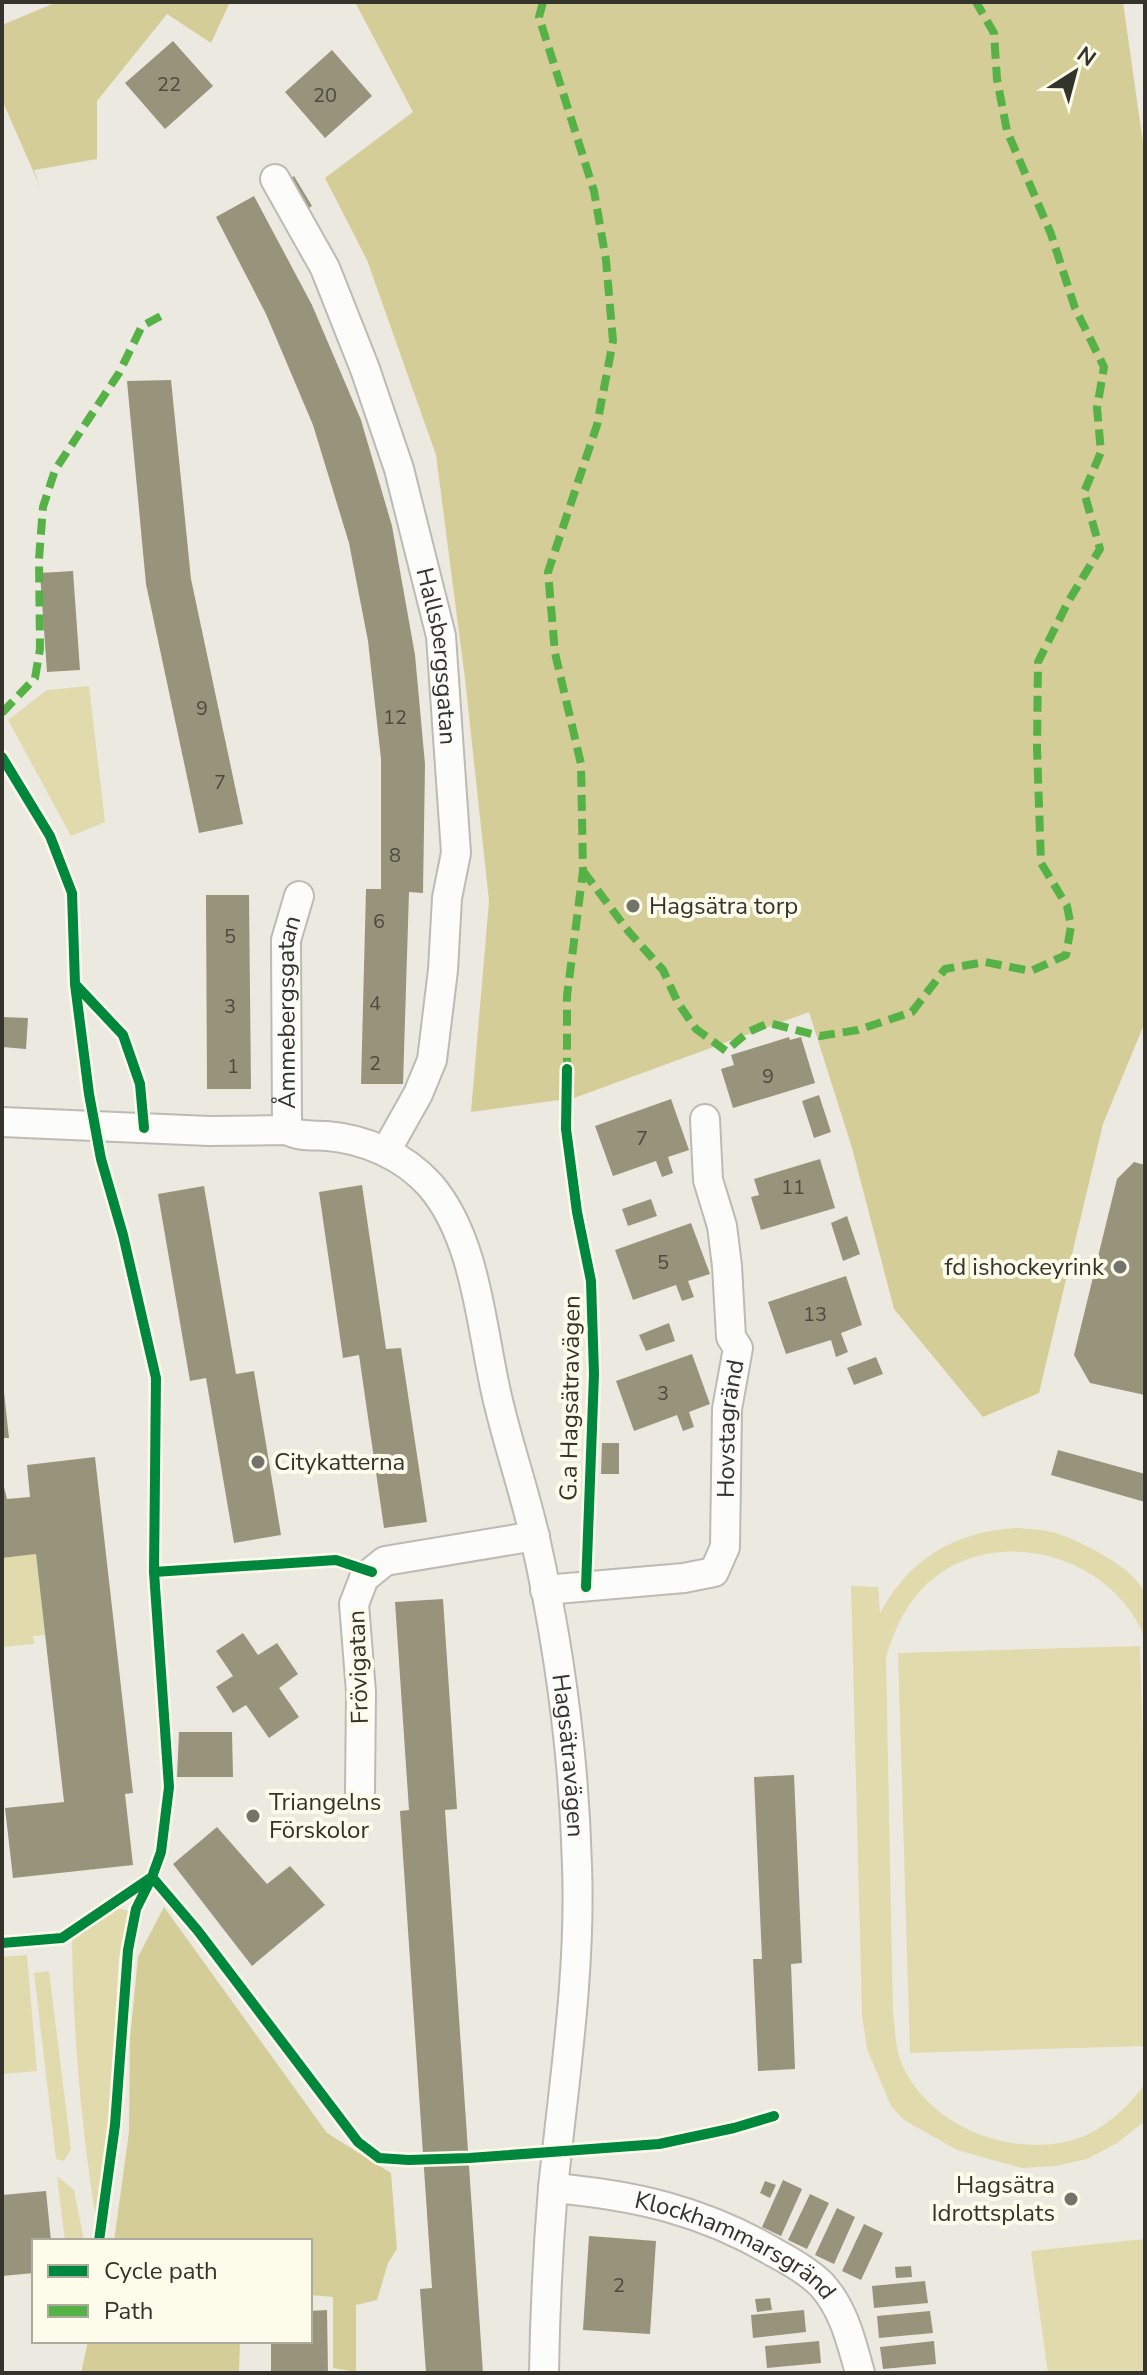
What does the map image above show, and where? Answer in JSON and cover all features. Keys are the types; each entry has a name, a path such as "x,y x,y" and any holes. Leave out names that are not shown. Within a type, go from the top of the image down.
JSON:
{"street":[{"name":"Hallsbergsgatan","path":"275,179 325,268 365,369 399,469 441,636 456,853 447,898 443,970 432,1060 397,1158"},
{"name":"Åmmebergsgatan","path":"287,1130 286,940 299,896"},
{"name":"Hovstagränd","path":"545,1590 684,1578 714,1572 725,1547 727,1409 738,1348 731,1337 722,1226 708,1180 705,1119"},
{"path":"2,1122 196,1131 287,1130 295,1135 357,1141 397,1158"},
{"name":"Hagsätravägen","path":"397,1158 428,1183 446,1206 457,1228 476,1291 496,1395 535,1536 569,1757 577,1869 575,1976 553,2188 544,2373"},
{"name":"Frövigatan","path":"360,1792 361,1692 354,1604 364,1578 385,1561 535,1536"},
{"name":"Klockhammarsgränd","path":"553,2188 610,2193 684,2210 744,2234 788,2260 820,2284 846,2322 860,2373"}],"shaded area":[{"path":"57,2 230,2 211,43 167,14 97,101 97,159 34,170 41,189 2,100 2,25"},
{"path":"355,2 1123,2 1145,157 1145,1022 1103,1124 1039,1393 983,1417 894,1309 852,1148 809,1012 574,1098 471,1112 489,901 436,455 367,260 325,178 413,112"},
{"path":"89,686 105,822 71,836 8,720 47,690"},
{"path":"1016,1528 1047,1531 1072,1539 1130,1574 1145,1594 1145,1638 1129,1609 1107,1586 1080,1568 1050,1556 1018,1552 986,1554 956,1564 928,1583 913,1599 902,1618 886,1658 893,2013 899,2056 911,2080 927,2101 972,2132 1026,2145 1053,2144 1089,2134 1116,2116 1145,2084 1145,2121 1117,2143 1087,2159 1056,2166 1022,2168 957,2150 904,2120 891,2106 867,2049 862,2015 851,1586 878,1587 880,1613 905,1577 936,1551 973,1535"},
{"path":"36,1554 45,1635 33,1636 34,1644 2,1647 2,1558"},
{"path":"1140,1646 1145,1820 1145,2046 910,2053 898,1653"},
{"path":"116,1907 131,1912 119,1957 106,2173 98,2232 79,2086 72,1940"},
{"path":"164,1907 327,2133 391,2173 397,2249 388,2263 377,2300 356,2305 356,2372 333,2368 333,2297 312,2295 312,2239 114,2239 129,2132 130,2039 138,1957"},
{"path":"27,1955 37,2071 2,2074 2,1957"},
{"path":"49,1971 71,2149 64,2161 56,2159 34,1973"},
{"path":"57,2176 74,2190 84,2239 65,2239"},
{"path":"1145,2239 1145,2373 1048,2373 1031,2251"},
{"path":"88,2343 240,2343 239,2373 81,2373"}],"building":[{"path":"173,41 213,86 165,129 125,83"},
{"path":"332,50 372,96 325,138 285,92"},
{"path":"294,176 312,206 301,213 283,183"},
{"path":"254,196 312,305 361,420 392,526 415,655 425,764 423,893 409,892 403,1084 361,1084 366,889 381,889 381,759 368,641 349,543 313,425 266,314 216,217"},
{"path":"171,380 191,579 243,824 199,833 146,584 127,381"},
{"path":"73,571 80,670 47,672 40,573"},
{"path":"206,895 249,895 251,1089 207,1089"},
{"path":"2,1017 28,1018 26,1049 2,1047"},
{"path":"789,1037 790,1040 801,1037 815,1083 733,1108 721,1069 734,1065 731,1055"},
{"path":"819,1095 831,1132 814,1138 802,1101"},
{"path":"671,1099 689,1150 668,1157 673,1173 662,1177 656,1161 613,1176 595,1126"},
{"path":"820,1159 835,1208 761,1230 751,1197 759,1195 754,1179"},
{"name":"fd ishockeyrink","path":"1134,1162 1145,1165 1145,1395 1090,1383 1074,1355 1117,1179"},
{"path":"362,1185 386,1349 401,1348 427,1522 384,1528 359,1355 343,1358 319,1192"},
{"path":"204,1186 236,1374 254,1371 281,1535 234,1543 206,1378 190,1381 158,1194"},
{"path":"651,1199 657,1216 628,1226 622,1209"},
{"path":"847,1216 860,1254 843,1261 831,1223"},
{"path":"691,1223 710,1274 688,1281 694,1297 682,1301 676,1285 633,1300 615,1250"},
{"path":"846,1276 862,1325 841,1333 848,1352 836,1357 831,1340 786,1354 768,1302"},
{"path":"669,1323 675,1341 646,1351 639,1335"},
{"path":"692,1354 710,1404 689,1412 694,1427 683,1431 677,1415 634,1431 616,1381"},
{"path":"876,1357 883,1374 854,1385 847,1368"},
{"path":"4,1392 9,1438 2,1438"},
{"path":"602,1443 619,1443 619,1474 601,1474"},
{"path":"1058,1450 1145,1474 1145,1502 1051,1475"},
{"path":"95,1457 133,1793 125,1794 133,1865 13,1878 5,1808 64,1802 36,1554 2,1558 2,1479 7,1499 30,1497 27,1465"},
{"path":"443,1599 457,1809 445,1810 483,2373 426,2373 420,2289 432,2288 400,1811 409,1810 395,1602"},
{"path":"243,1633 258,1655 277,1643 298,1674 279,1688 299,1717 269,1738 246,1705 233,1713 216,1687 233,1676 216,1651"},
{"path":"179,1732 232,1732 233,1777 177,1777"},
{"path":"794,1775 802,1963 791,1964 795,2069 758,2071 753,1959 762,1959 754,1777"},
{"path":"217,1827 267,1884 290,1866 325,1905 252,1966 173,1864"},
{"path":"783,2180 802,2189 781,2236 762,2227"},
{"path":"765,2181 776,2185 770,2198 760,2193"},
{"path":"46,2191 51,2239 32,2239 32,2273 2,2276 2,2195"},
{"path":"810,2194 829,2203 807,2249 788,2240"},
{"path":"837,2208 855,2217 834,2264 815,2255"},
{"path":"864,2224 883,2233 861,2280 842,2271"},
{"path":"589,2236 656,2241 650,2334 583,2330"},
{"path":"911,2266 912,2277 896,2278 895,2267"},
{"path":"925,2281 928,2303 874,2308 872,2286"},
{"path":"770,2298 772,2310 757,2312 755,2299"},
{"path":"327,2310 328,2373 271,2373 271,2343 312,2343 312,2311"},
{"path":"804,2310 806,2332 753,2338 751,2315"},
{"path":"930,2311 933,2333 879,2338 877,2316"},
{"path":"819,2341 821,2363 767,2368 765,2346"},
{"path":"934,2341 936,2364 883,2369 880,2347"}],"marked path":[{"path":"543,2 539,17 594,191 606,260 613,341 597,425 548,572 555,653 581,764 583,871 567,996 567,1069"},
{"path":"583,871 629,932 663,970 678,1003 696,1029 726,1051 748,1032 769,1023 820,1036 858,1030 912,1012 945,969 985,962 1031,971 1066,955 1071,926 1067,906 1041,863 1038,662 1068,602 1100,549 1084,492 1101,452 1097,408 1104,367 1075,308 1051,234 1007,131 997,79 994,33 976,2"},
{"path":"2,713 35,678 40,649 39,559 43,507 55,470 119,373 142,326 161,316"}],"cycle path":[{"path":"2,757 50,836 72,893 75,984 89,1094 101,1159 123,1235 156,1378 154,1572 169,1787 161,1852 136,1909 128,1950 115,2125 99,2239"},
{"path":"75,984 123,1035 140,1084 144,1128"},
{"name":"G.a Hagsätravägen","path":"567,1069 566,1129 577,1212 591,1281 594,1374 586,1587"},
{"path":"154,1572 336,1560 372,1572"},
{"path":"2,1943 62,1938 152,1877 198,1931 358,2142 379,2158 469,2158 659,2144 774,2116"}],"place":[{"name":"Hagsätra torp","path":"633,906"},
{"name":"fd ishockeyrink","path":"1120,1267"},
{"name":"Citykatterna","path":"258,1462"},
{"name":"Triangelns Förskolor","path":"253,1816"},
{"name":"Hagsätra Idrottsplats","path":"1071,2199"}]}
